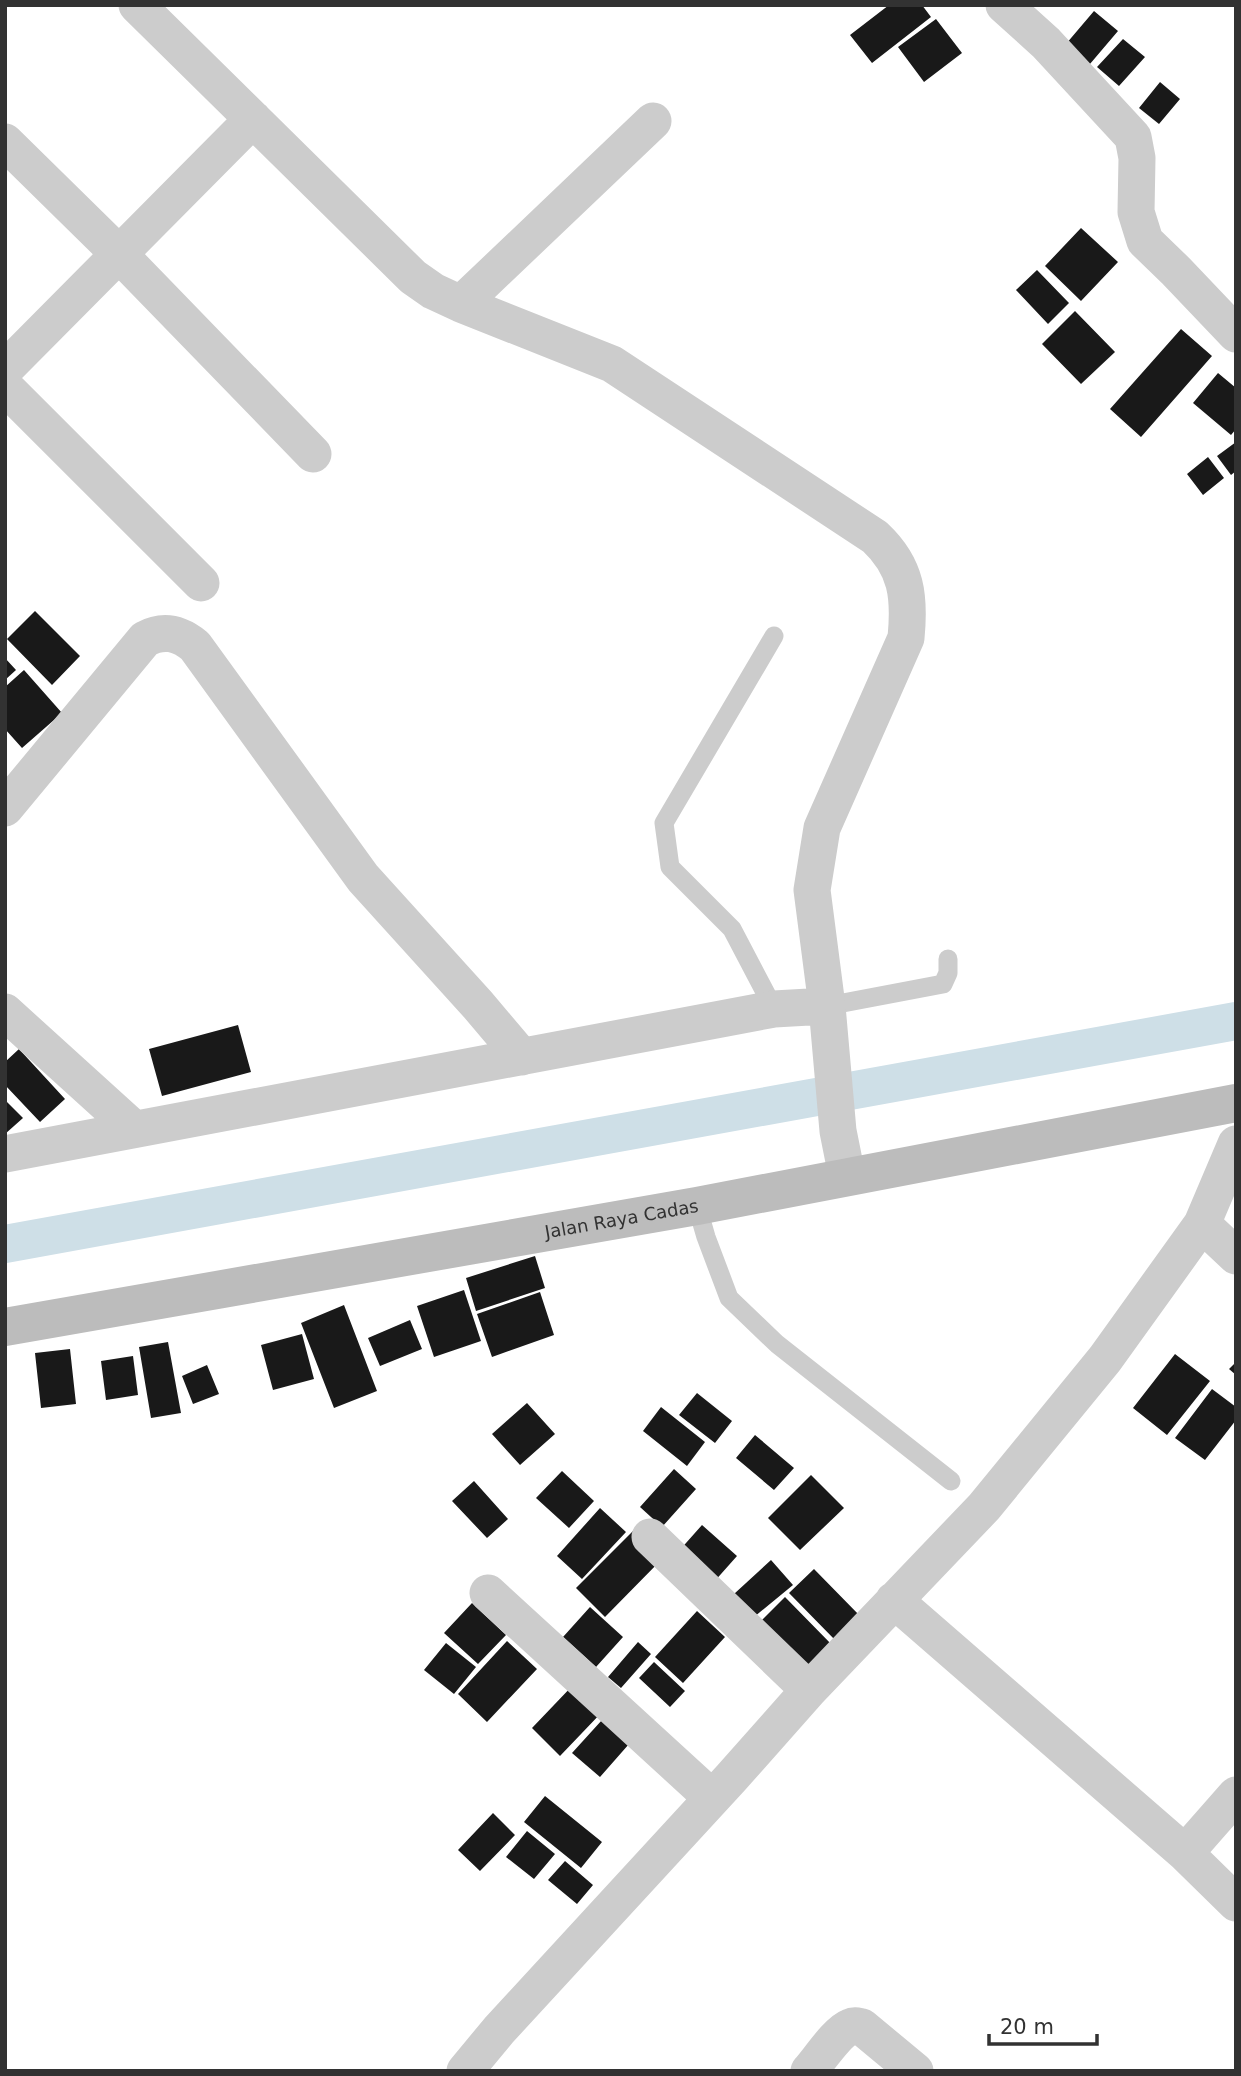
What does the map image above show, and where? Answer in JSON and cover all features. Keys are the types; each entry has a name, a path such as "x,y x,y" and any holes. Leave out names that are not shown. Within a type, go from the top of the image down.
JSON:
{"street":[{"path":"137,5 414,277 433,291 461,304 612,364 875,537 902,574 909,611 906,638 822,828 811,890 838,1131 847,1176"},
{"path":"1004,5 1045,43 1133,137 1137,158 1136,212 1145,241 1236,334"},
{"path":"5,369 253,119"},
{"path":"461,304 653,121"},
{"path":"5,142 119,254 313,454"},
{"path":"5,387 201,583"},
{"path":"5,808 145,639 171,633 184,637 195,646 363,878 522,1057"},
{"path":"5,1154 774,1009 827,1024"},
{"path":"5,1012 134,1129"},
{"name":"Jalan Raya Cadas","path":"5,1327 697,1206 1236,1103"},
{"path":"465,2071 499,2030 809,1689 993,1496 1105,1359 1202,1224 1236,1144"},
{"path":"1202,1224 1236,1256"},
{"path":"650,1537 809,1689"},
{"path":"488,1592 711,1797"},
{"path":"894,1600 1185,1853 1236,1903"},
{"path":"1185,1853 1236,1795"},
{"path":"809,2071 842,2033 849,2027 856,2026 862,2027 915,2071"}],"lane":[{"path":"774,636 664,823 670,867 732,929 774,1009"},
{"path":"827,1024 943,984 948,973 948,959"},
{"path":"697,1206 729,1298 777,1344 951,1481"}],"building":[{"path":"889,5 922,5 931,17 872,63 850,35"},
{"path":"1094,11 1118,31 1084,71 1060,51"},
{"path":"936,19 962,53 924,82 898,47"},
{"path":"1123,39 1145,57 1119,86 1097,67"},
{"path":"1160,82 1180,99 1159,124 1139,108"},
{"path":"1081,228 1118,262 1081,301 1045,266"},
{"path":"1037,270 1069,303 1048,324 1016,290"},
{"path":"1075,311 1115,352 1081,384 1042,344"},
{"path":"1181,329 1212,356 1141,437 1110,409"},
{"path":"1218,373 1236,388 1236,429 1231,435 1193,403"},
{"path":"1236,442 1236,471 1231,475 1217,456"},
{"path":"1208,457 1224,478 1203,495 1187,474"},
{"path":"35,611 80,656 52,685 7,639"},
{"path":"5,658 16,670 5,680"},
{"path":"24,670 62,713 22,748 5,729 5,687"},
{"path":"238,1025 251,1072 162,1096 149,1049"},
{"path":"19,1049 65,1099 40,1122 5,1085 5,1062"},
{"path":"5,1100 23,1118 5,1134"},
{"path":"535,1256 545,1288 476,1311 466,1278"},
{"path":"464,1290 481,1341 434,1357 417,1306"},
{"path":"540,1292 554,1335 492,1357 477,1314"},
{"path":"344,1305 377,1391 334,1408 301,1323"},
{"path":"410,1320 422,1349 380,1366 368,1338"},
{"path":"302,1334 314,1379 273,1390 261,1345"},
{"path":"168,1342 181,1413 151,1418 139,1347"},
{"path":"70,1349 76,1404 41,1408 35,1353"},
{"path":"1175,1354 1210,1381 1167,1435 1133,1408"},
{"path":"133,1356 138,1395 106,1400 101,1361"},
{"path":"1236,1362 1236,1375 1229,1369"},
{"path":"207,1365 219,1394 193,1404 182,1376"},
{"path":"1212,1389 1236,1407 1236,1420 1205,1460 1175,1438"},
{"path":"697,1393 732,1421 715,1443 679,1415"},
{"path":"527,1403 555,1434 520,1465 492,1434"},
{"path":"661,1407 705,1442 687,1466 643,1431"},
{"path":"755,1435 794,1468 774,1490 736,1458"},
{"path":"674,1469 696,1489 662,1527 640,1507"},
{"path":"562,1471 594,1501 569,1528 536,1498"},
{"path":"811,1475 844,1508 800,1550 768,1518"},
{"path":"474,1481 508,1519 487,1538 452,1501"},
{"path":"600,1508 626,1532 582,1579 557,1556"},
{"path":"702,1525 737,1556 713,1583 678,1552"},
{"path":"634,1530 663,1558 605,1617 576,1588"},
{"path":"771,1560 793,1585 754,1617 734,1594"},
{"path":"814,1569 861,1617 836,1641 789,1593"},
{"path":"785,1597 834,1647 810,1671 761,1621"},
{"path":"472,1603 506,1635 478,1664 444,1633"},
{"path":"590,1607 623,1637 596,1667 563,1637"},
{"path":"697,1611 725,1637 683,1683 655,1657"},
{"path":"507,1641 537,1669 487,1722 458,1694"},
{"path":"638,1642 651,1654 621,1688 608,1677"},
{"path":"446,1643 476,1667 454,1694 424,1670"},
{"path":"654,1662 685,1691 670,1707 639,1678"},
{"path":"575,1683 603,1711 560,1756 532,1728"},
{"path":"602,1720 629,1744 600,1777 572,1753"},
{"path":"545,1796 602,1842 581,1868 524,1822"},
{"path":"493,1813 515,1835 480,1871 458,1850"},
{"path":"527,1831 555,1854 534,1879 506,1857"},
{"path":"565,1861 593,1885 577,1904 548,1880"}],"waterway":[{"path":"5,1244 1236,1021"}]}
